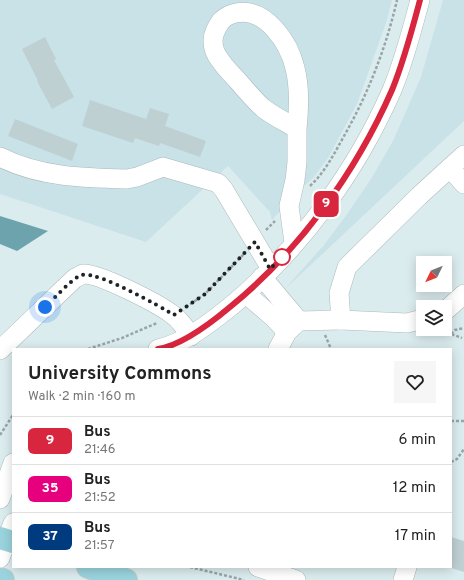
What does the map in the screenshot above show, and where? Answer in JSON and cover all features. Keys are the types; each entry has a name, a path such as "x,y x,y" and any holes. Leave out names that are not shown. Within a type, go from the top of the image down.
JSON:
{"main road":[{"path":"91,568 126,580"}],"street":[{"path":"162,348 191,336 246,294 314,221 346,174 370,133 392,89 411,36 420,0"},
{"path":"294,243 289,206 295,180 299,104 295,67 289,52 274,28 264,18 253,13 243,11 231,14 223,19 216,28 213,39 215,51 220,62 263,108 297,129"},
{"path":"341,320 339,293 347,266 464,155"},
{"path":"0,157 25,168 62,176 127,179 137,177 163,167 218,183 224,190 255,242 266,273 285,306 293,327"},
{"path":"450,168 464,184"},
{"path":"0,350 7,333 82,274 91,275 125,288 174,315 191,336"},
{"path":"246,294 274,318 293,327 341,320 407,323 416,321"},
{"path":"452,310 464,294"},
{"path":"279,348 293,327"},
{"path":"0,499 3,480 12,465"},
{"path":"261,568 296,580"},
{"path":"403,580 407,568"}],"path":[{"path":"91,348 122,338 174,315 205,294 299,194 318,178 331,162 360,107 378,66 397,0"},
{"path":"452,333 455,330 464,328"},
{"path":"324,329 330,348"},
{"path":"452,334 462,338"},
{"path":"0,435 12,417"},
{"path":"452,421 464,421"},
{"path":"452,462 457,459 464,449"},
{"path":"194,568 244,580"}],"shaded area":[{"path":"0,0 392,0 386,23 357,104 328,158 314,177 296,193 272,220 270,212 228,166 146,242 0,194"},
{"path":"443,0 464,0 464,121 284,290 324,245 345,217 371,179 393,141 421,77"}],"water":[{"path":"0,216 48,231 17,251 0,244"}],"building":[{"path":"45,37 56,59 54,60 74,97 52,109 22,49"},
{"path":"90,100 146,119 150,108 169,114 165,126 206,141 200,157 160,143 159,146 135,138 133,143 82,126"},
{"path":"15,119 78,144 72,161 8,136"},
{"path":"452,537 464,541 464,572 451,568"}],"bus line":[{"name":"9","path":"162,348 191,336 246,294 314,221 346,174 370,133 392,89 411,36 420,0"}],"route":[{"path":"45,307 75,278 82,274 91,275 125,288 174,315 205,294 255,242 270,269 275,264 285,254 282,257"}]}
